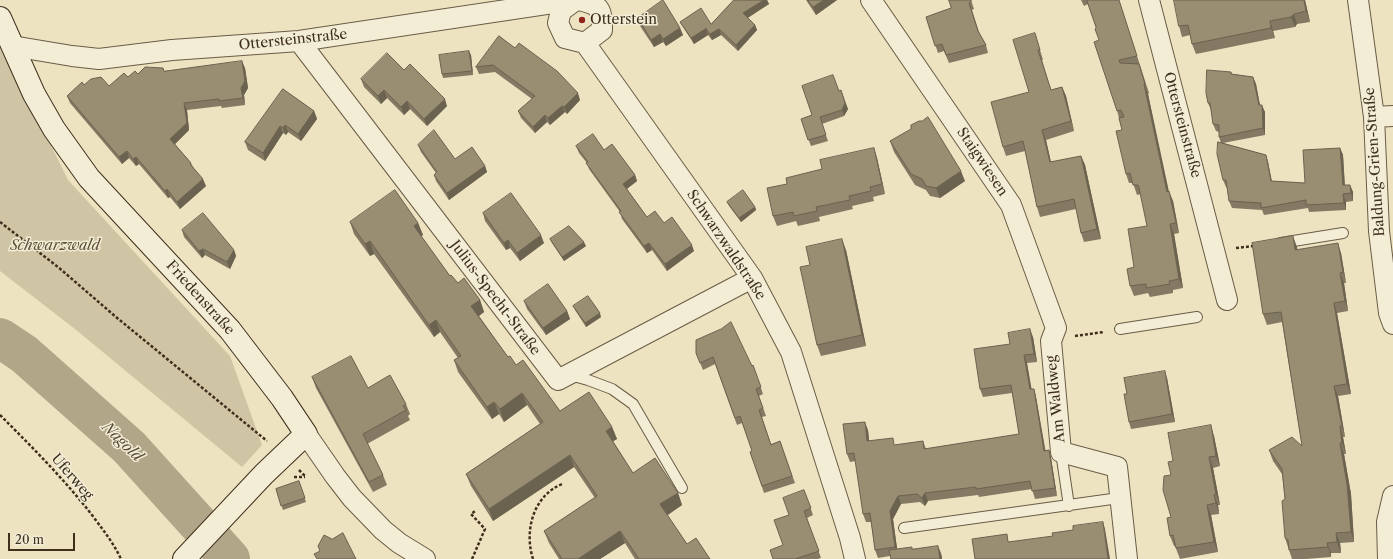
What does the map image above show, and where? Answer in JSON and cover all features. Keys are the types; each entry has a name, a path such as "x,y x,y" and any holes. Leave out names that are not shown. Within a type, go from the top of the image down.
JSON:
{"street":[{"name":"Ottersteinstraße","path":"12,46 99,59 172,50 299,41 573,0"},
{"path":"576,0 561,11 558,23 565,38 585,43 602,30 602,14 594,3 579,0"},
{"name":"Staigwiesen","path":"871,0 1011,205 1059,339"},
{"name":"Ottersteinstraße","path":"1149,0 1227,300"},
{"name":"Baldung-Grien-Straße","path":"1358,0 1383,116 1379,231 1389,313 1393,324"},
{"name":"Friedenstraße","path":"0,18 34,94 54,129 89,178 230,330 282,398 335,476 352,498 383,530 399,543 425,559"},
{"name":"Julius-Specht-Straße","path":"299,41 558,380 568,375"},
{"name":"Schwarzwaldstraße","path":"585,43 752,278 791,352 850,538 855,559"},
{"path":"568,375 752,278"},
{"name":"Am Waldweg","path":"1059,339 1062,452 1117,467 1126,559"},
{"path":"184,559 264,474 306,434"},
{"path":"1388,559 1386,522 1393,496"}],"lane":[{"path":"1266,245 1343,233"},
{"path":"1120,329 1197,317"},
{"path":"568,375 588,380 612,389 633,404 682,488"},
{"path":"1062,452 1069,506"},
{"path":"904,528 1119,498"}],"path":[{"path":"0,222 58,267 116,317 284,454"},
{"path":"1215,251 1266,245"},
{"path":"1059,339 1120,329"},
{"name":"Uferweg","path":"0,415 48,464 82,504 113,543 120,559"},
{"path":"533,559 531,553 530,525 539,502 554,487 562,484"},
{"path":"472,559 485,529 471,514 475,511"}],"green space":[{"name":"Schwarzwald","path":"0,42 68,180 230,356 262,445 242,467 75,329 0,271"}],"building":[{"path":"663,0 680,28 663,39 660,34 651,40 638,18"},
{"path":"734,0 764,0 743,13 755,25 736,45 719,29 710,34 706,29 707,28 691,38 680,22 701,8 711,24"},
{"path":"808,0 824,0 813,7"},
{"path":"949,0 971,0 969,3 978,31 986,45 946,55 942,44 935,46 926,17 951,8"},
{"path":"1087,0 1119,0 1137,56 1119,60 1120,63 1139,64 1145,84 1167,192 1169,191 1176,223 1170,224 1179,279 1169,281 1170,284 1146,288 1146,284 1130,286 1127,269 1134,267 1128,229 1147,226 1138,185 1133,185 1130,173 1126,174 1116,131 1122,130 1119,118 1124,117 1121,110 1117,111 1094,42 1099,40"},
{"path":"1174,0 1304,0 1306,11 1294,14 1291,17 1270,21 1271,28 1192,44 1188,25 1179,26"},
{"path":"1035,33 1040,50 1038,50 1051,90 1062,87 1071,121 1042,130 1050,162 1081,156 1097,229 1081,233 1074,199 1037,207 1023,141 1003,147 991,102 1029,92 1013,40"},
{"path":"499,36 515,48 519,43 557,71 578,93 564,107 562,106 548,118 545,115 533,127 518,111 535,96 493,65 476,67"},
{"path":"469,51 472,71 442,74 439,55"},
{"path":"387,53 404,70 410,64 445,99 424,119 407,101 401,107 384,90 378,96 361,79"},
{"path":"242,61 245,81 241,88 243,98 184,103 187,123 170,139 203,179 177,202 167,189 165,191 136,157 133,159 127,151 119,157 67,96 82,82 84,85 91,79 101,77 109,86 124,73 128,77 135,71 138,74 145,67 163,68 164,71"},
{"path":"1207,70 1231,72 1231,74 1253,77 1259,105 1262,105 1263,128 1219,137 1219,125 1213,124 1210,103 1208,103 1206,93"},
{"path":"833,75 839,91 841,90 845,103 842,110 820,117 826,135 808,140 801,119 812,115 802,86"},
{"path":"283,89 314,111 298,134 285,125 283,128 280,126 263,153 245,142"},
{"path":"928,117 961,171 936,188 926,186 922,179 911,174 890,141 911,129 911,125"},
{"path":"434,130 455,159 472,147 485,166 447,193 434,175 437,172 418,145"},
{"path":"593,134 604,150 612,144 635,175 623,184 647,217 655,211 664,223 672,217 692,245 665,264 649,243 644,246 619,212 621,211 586,163 588,162 576,146"},
{"path":"1218,142 1266,155 1271,181 1305,183 1303,150 1340,148 1343,185 1350,185 1351,193 1343,194 1344,203 1306,205 1306,200 1261,208 1261,203 1229,201 1226,180 1223,180 1217,154"},
{"path":"874,148 882,184 870,187 871,191 849,196 850,200 816,207 817,211 794,216 793,212 773,216 767,188 787,184 786,178 822,169 820,160"},
{"path":"395,190 418,223 414,226 450,276 451,275 458,283 464,278 480,300 471,306 508,357 510,356 516,365 523,360 560,411 589,392 612,427 606,431 633,473 655,458 678,493 660,504 687,544 696,538 710,559 639,559 620,531 578,559 562,559 544,531 597,496 570,455 489,509 466,474 543,422 522,393 500,409 494,402 487,407 454,360 461,356 436,320 429,325 370,241 365,244 350,222"},
{"path":"743,190 755,207 739,218 727,202"},
{"path":"511,193 541,235 517,253 508,240 504,243 483,213"},
{"path":"203,213 234,250 227,262 203,249 199,251 182,230"},
{"path":"569,226 584,242 562,257 550,239"},
{"path":"1293,236 1295,250 1338,243 1343,272 1340,273 1345,301 1334,303 1347,384 1334,386 1342,426 1340,426 1342,443 1340,443 1347,484 1351,532 1336,533 1337,542 1327,543 1328,547 1289,550 1288,540 1285,538 1282,501 1285,499 1282,469 1269,450 1292,437 1302,446 1281,312 1263,314 1252,243"},
{"path":"842,239 862,335 817,345 800,267 810,265 806,247"},
{"path":"548,284 567,311 543,328 524,301"},
{"path":"588,296 600,313 585,323 573,306"},
{"path":"731,322 752,366 753,365 761,387 756,389 763,408 759,410 771,445 780,441 792,476 762,486 750,452 752,451 740,416 735,418 713,357 700,363 696,353 696,340 721,329"},
{"path":"1030,329 1034,354 1024,355 1030,389 1034,389 1044,451 1049,450 1055,488 1032,491 1030,481 976,489 976,487 925,493 922,498 917,494 898,496 890,511 895,547 875,550 870,513 863,514 854,453 847,454 843,424 865,422 867,441 893,438 894,445 923,441 924,449 1019,434 1011,385 980,389 974,349 1010,344 1008,333"},
{"path":"351,356 368,388 390,375 406,404 403,406 406,410 363,434 383,475 369,482 312,377"},
{"path":"1165,371 1172,414 1129,422 1124,394 1127,394 1124,378"},
{"path":"1211,425 1216,456 1209,457 1216,494 1214,495 1216,503 1207,505 1214,542 1176,548 1173,535 1170,536 1167,518 1171,517 1163,490 1164,476 1171,475 1168,462 1173,461 1168,433"},
{"path":"299,481 305,498 281,506 276,489"},
{"path":"804,490 811,508 804,511 819,551 795,559 773,559 770,550 783,545 774,520 789,515 783,498"},
{"path":"1103,522 1108,559 975,559 972,539 1007,534 1008,542 1053,536 1052,533 1073,530 1073,526"},
{"path":"343,533 356,559 317,559 314,554 320,551 318,546 324,535 332,539"},
{"path":"938,546 940,559 891,559 889,550 912,547 912,549"}],"waterway":[{"name":"Nagold","path":"0,338 24,354 129,447 230,559"}],"place":[{"name":"Otterstein","path":"582,20"}]}
